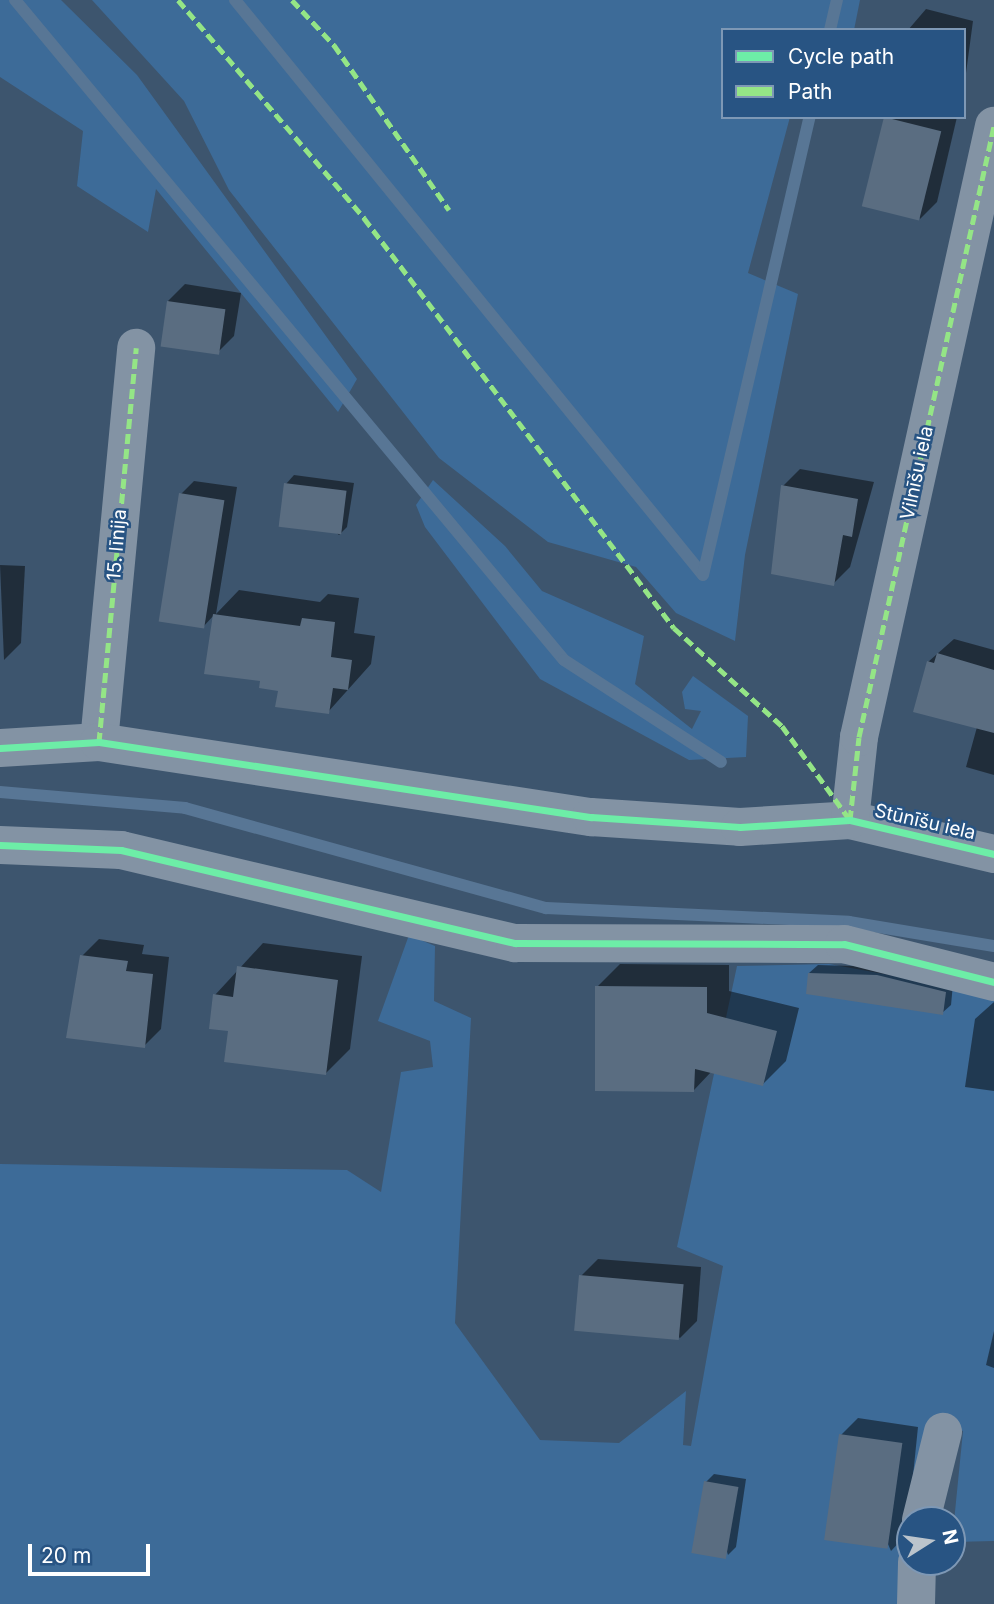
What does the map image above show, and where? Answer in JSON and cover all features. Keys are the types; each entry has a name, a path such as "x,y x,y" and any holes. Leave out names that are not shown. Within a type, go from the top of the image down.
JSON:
{"street":[{"name":"Vilnīšu iela","path":"849,820 859,737 994,126"},
{"name":"15. līnija","path":"99,742 136,348"},
{"name":"Stūnīšu iela","path":"0,747 99,742 591,817 740,827 849,820 994,854"},
{"path":"0,845 121,850 515,943 844,944 994,982"},
{"path":"924,1506 943,1432"},
{"path":"916,1604 917,1576"}],"shaded area":[{"path":"0,0 61,0 137,75 357,379 338,412 156,189 148,232 77,186 83,131 0,77"},
{"path":"92,0 860,0 854,28 721,28 721,119 789,119 748,273 798,294 745,555 735,641 676,613 636,567 548,542 439,458 229,190 184,101"},
{"path":"433,480 505,546 542,591 644,636 635,684 692,729 701,711 685,709 682,692 693,676 748,716 746,757 689,760 540,679 425,527 416,505"},
{"path":"409,935 435,946 434,1001 471,1018 455,1323 540,1440 619,1443 686,1391 683,1445 691,1446 723,1266 677,1247 737,966 829,964 994,994 994,1541 966,1542 966,1506 956,1506 963,1431 932,1422 913,1506 896,1506 896,1576 906,1576 910,1604 0,1604 0,1164 347,1170 381,1192 401,1072 433,1067 430,1041 378,1021"}],"building":[{"path":"884,119 941,131 919,221 862,206"},
{"path":"167,301 225,309 219,355 161,347"},
{"path":"284,483 347,491 341,534 279,527"},
{"path":"781,485 858,499 852,537 843,535 834,586 771,574"},
{"path":"179,493 224,500 204,629 159,621"},
{"path":"213,614 300,626 302,618 335,622 331,657 352,660 348,690 333,688 329,714 275,707 278,691 259,688 260,681 204,674"},
{"path":"937,653 994,670 994,733 913,712 927,661 934,663"},
{"path":"80,955 128,961 126,971 153,974 145,1048 66,1038"},
{"path":"237,966 338,980 326,1075 224,1062 228,1031 209,1029 213,994 233,997"},
{"path":"808,973 877,975 946,992 943,1015 806,994"},
{"path":"595,986 707,987 707,1013 777,1031 763,1086 695,1069 694,1092 595,1091"},
{"path":"579,1275 684,1284 679,1340 574,1331"},
{"path":"839,1434 902,1443 887,1549 824,1540"},
{"path":"704,1481 738,1487 726,1559 691,1553"}],"waterway":[{"path":"15,0 564,660 721,762"},
{"path":"235,0 703,575"},
{"path":"830,28 837,0"},
{"path":"703,575 810,119"},
{"path":"0,792 185,808 546,908 849,922 994,946"}],"marked path":[{"path":"178,0 364,218 674,628 782,726 850,820"},
{"path":"292,0 334,45 449,210"},
{"path":"850,820 859,737 994,126"},
{"path":"99,742 136,348"}],"cycle path":[{"path":"0,748 99,742 591,817 740,827 850,820 994,854"},
{"path":"0,845 121,850 515,943 844,944 994,982"}]}
